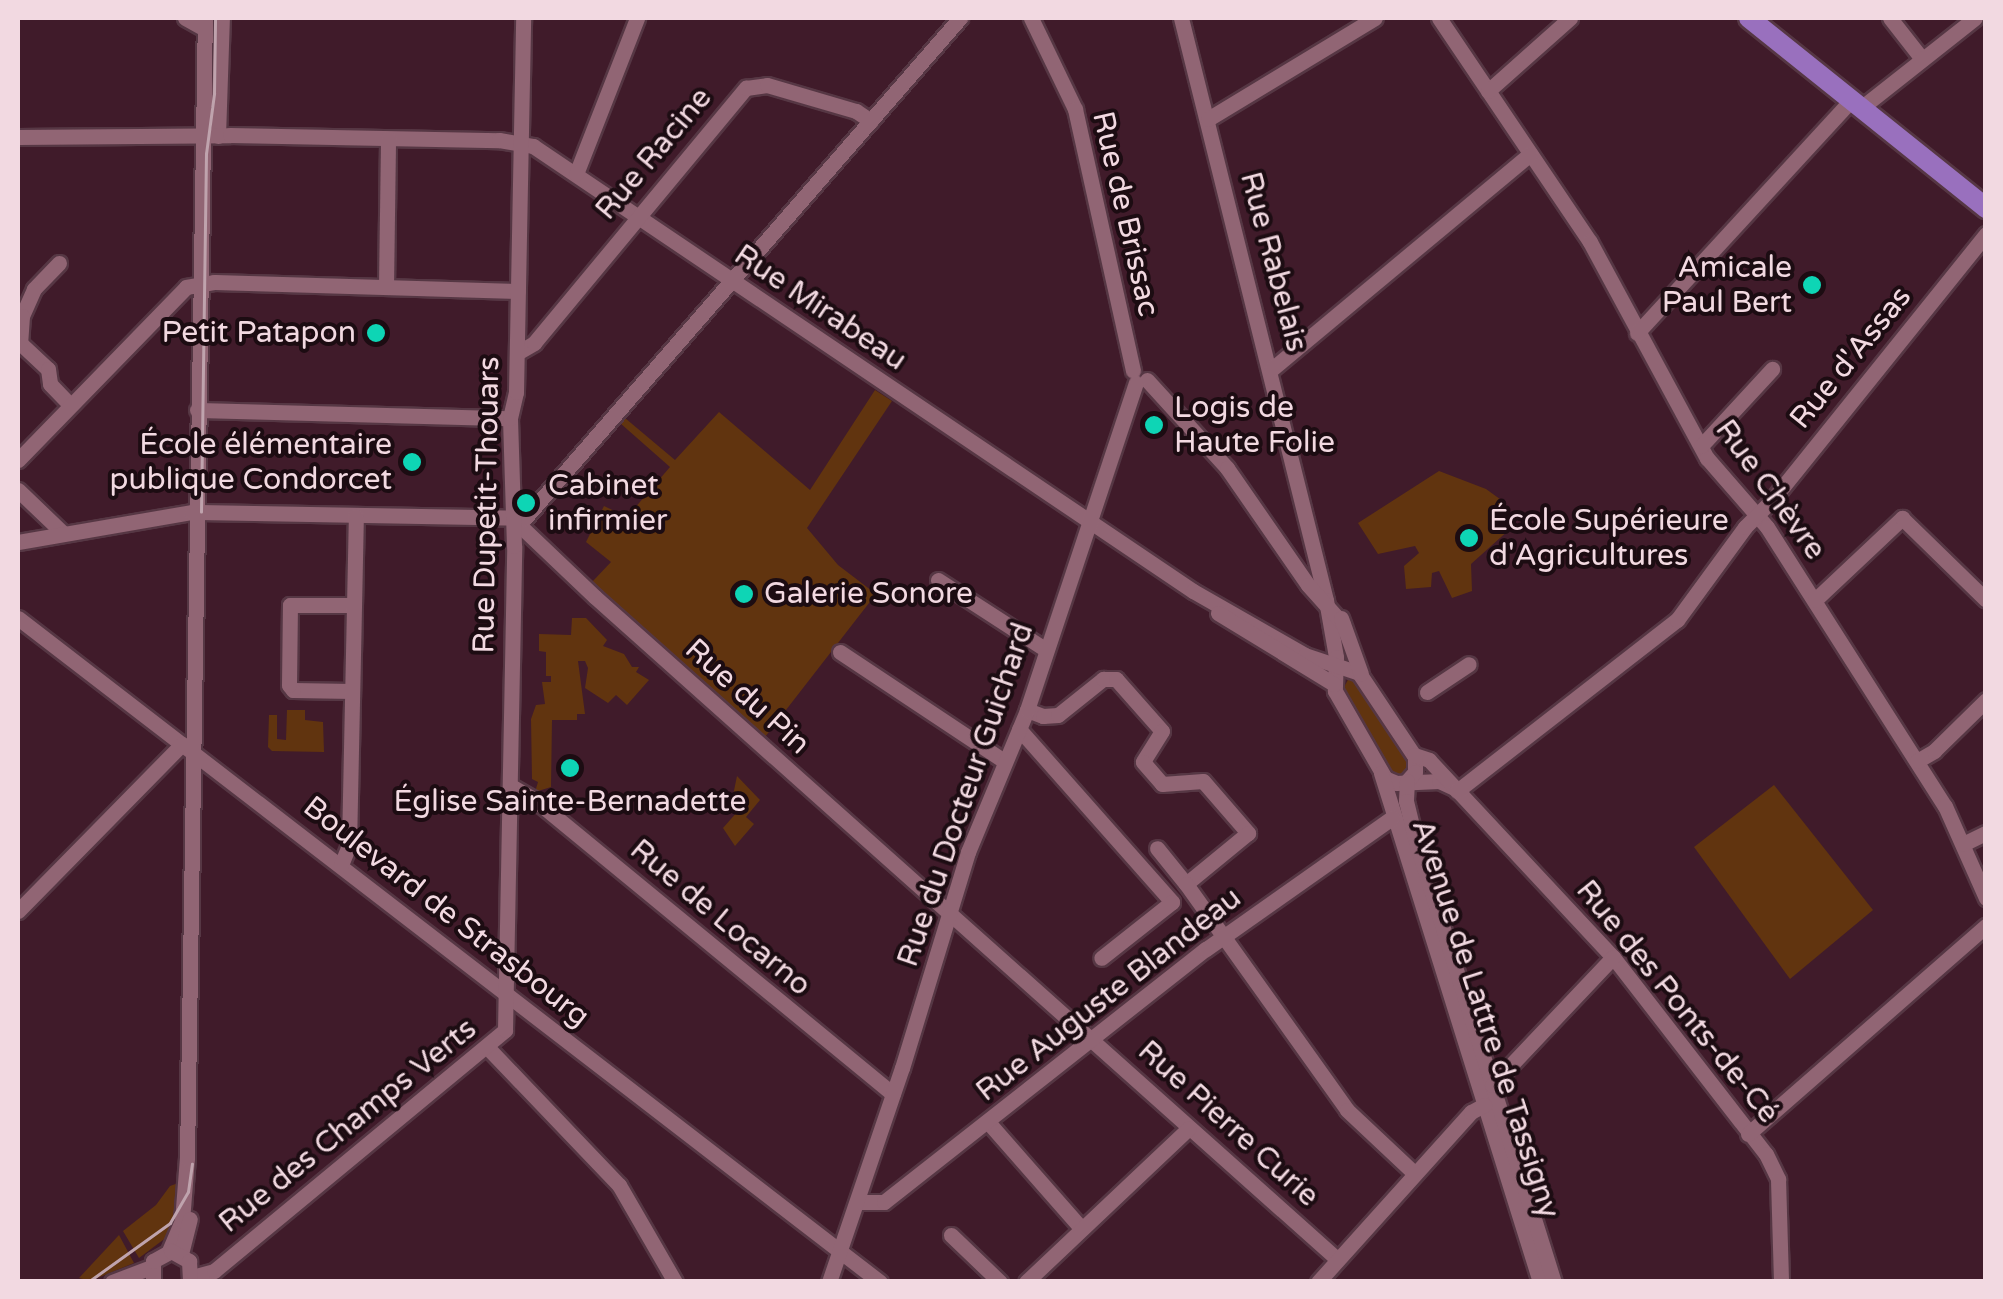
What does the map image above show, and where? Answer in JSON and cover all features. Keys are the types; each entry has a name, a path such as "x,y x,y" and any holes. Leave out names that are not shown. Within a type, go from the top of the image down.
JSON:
{"main road":[{"path":"1749,18 1986,208"}],"street":[{"path":"185,18 205,23 210,137"},
{"path":"175,1252 189,1169 190,750 198,512 199,286 222,18"},
{"name":"Rue Dupetit-Thouars","path":"506,994 513,519 510,418 517,353 522,18"},
{"path":"576,174 636,18"},
{"path":"18,542 198,512 513,519 528,516 960,18"},
{"name":"Rue de Brissac","path":"1031,18 1075,109 1139,378 1228,468 1302,576 1326,600"},
{"name":"Rue Rabelais","path":"1181,18 1308,521 1326,600 1336,676"},
{"path":"1208,119 1375,18"},
{"name":"Rue Chèvre","path":"1439,18 1592,245 1701,446 1757,514 1918,762 1963,844 1986,898"},
{"path":"1488,91 1570,18"},
{"path":"1890,18 1922,59"},
{"path":"1637,333 1856,104 1975,18"},
{"name":"Rue Racine","path":"517,353 531,346 751,86 767,85 856,111 870,121"},
{"path":"18,137 520,142"},
{"path":"386,286 388,139"},
{"name":"Rue Mirabeau","path":"520,142 576,174 1193,590 1336,676 1361,674"},
{"path":"1272,369 1530,154"},
{"name":"Rue d'Assas","path":"1457,790 1677,620 1757,514 1986,234"},
{"path":"59,264 34,288 22,316 20,342 48,368 50,384 70,405"},
{"path":"18,460 180,291 214,282 518,291"},
{"path":"1701,446 1772,370"},
{"name":"Rue du Docteur Guichard","path":"830,1282 948,912 1027,710 1139,378"},
{"path":"198,410 510,418"},
{"path":"18,490 64,533"},
{"path":"341,865 350,846 356,516"},
{"path":"1815,600 1902,518 1986,600"},
{"name":"Rue du Pin","path":"513,519 948,912"},
{"name":"Rue Rabelais","path":"1308,521 1316,532 1361,674 1414,754"},
{"path":"1302,576 1316,578 1319,570"},
{"path":"938,580 1046,650"},
{"name":"Rue Rabelais","path":"1326,600 1343,624"},
{"path":"352,691 293,690 289,685 291,604 353,605"},
{"name":"Boulevard de Strasbourg","path":"18,618 880,1282"},
{"path":"840,652 1004,761"},
{"path":"1427,692 1469,664"},
{"name":"Avenue de Lattre de Tassigny","path":"1336,676 1381,773 1540,1282"},
{"path":"1027,710 1053,716 1103,679 1118,681 1162,732 1143,762 1162,784 1203,781 1248,832 1186,884"},
{"path":"1918,762 1986,700"},
{"path":"1019,729 1172,902 1101,958"},
{"path":"18,911 125,802 190,750"},
{"path":"1407,780 1416,769 1414,754"},
{"name":"Rue des Ponts-de-Cé","path":"1414,754 1429,760 1614,957 1748,1134 1778,1179 1781,1282"},
{"path":"1381,773 1392,782 1438,781 1457,790"},
{"name":"Avenue de Lattre de Tassigny","path":"1407,780 1406,802 1416,842 1554,1282"},
{"name":"Rue de Locarno","path":"511,786 535,800 893,1094"},
{"name":"Rue Auguste Blandeau","path":"857,1202 882,1204 1226,937 1392,818"},
{"path":"1963,844 1986,833"},
{"path":"1157,848 1226,937 1347,1110 1414,1173"},
{"name":"Rue Pierre Curie","path":"948,912 1338,1259"},
{"path":"1748,1134 1986,926"},
{"path":"1492,1085 1614,957"},
{"name":"Rue des Champs Verts","path":"191,1279 214,1271 488,1048 505,1030 506,994"},
{"path":"488,1048 619,1185 675,1282"},
{"path":"1318,1282 1471,1112 1484,1105"},
{"path":"988,1122 1082,1228"},
{"path":"1026,1282 1189,1128"},
{"path":"951,1236 1000,1282"},
{"path":"118,1281 152,1274 157,1256 175,1252 190,1263 191,1279"}],"shaded area":[{"path":"875,390 892,401 807,528 838,565 876,594 765,737 592,582 611,562 586,542 604,506 627,517 670,467 620,423 625,418 675,460 719,412 810,490"},
{"path":"1439,471 1486,489 1504,502 1510,529 1471,564 1472,591 1452,598 1439,571 1432,573 1431,587 1406,589 1404,566 1419,553 1415,546 1378,554 1358,523"},
{"path":"572,618 586,618 607,640 603,646 624,654 632,667 639,667 636,672 649,680 627,705 616,695 608,703 585,688 588,668 585,661 578,661 585,714 577,714 577,720 552,720 551,787 535,792 538,782 532,779 531,719 536,705 545,704 542,682 551,682 551,676 546,676 546,652 539,651 539,634 571,635"},
{"path":"1349,678 1356,681 1407,759 1407,770 1402,775 1386,770 1344,687"},
{"path":"287,710 305,710 305,720 323,722 324,752 272,751 268,747 269,715 277,715 277,739 286,740"},
{"path":"737,776 760,800 746,817 754,824 735,846 723,828 738,811 731,805"},
{"path":"1774,785 1873,910 1790,979 1694,847"},
{"path":"184,1181 171,1234 139,1258 123,1231 156,1205 170,1186"},
{"path":"119,1235 134,1263 90,1281 79,1278"}],"tram line":[{"path":"201,512 206,154 214,94 215,18"},
{"path":"88,1282 170,1223 188,1192 192,1164"}],"place":[{"name":"Amicale Paul Bert","path":"1812,285"},
{"name":"Petit Patapon","path":"376,333"},
{"name":"Logis de Haute Folie","path":"1154,425"},
{"name":"École élémentaire publique Condorcet","path":"412,462"},
{"name":"Cabinet infirmier","path":"526,503"},
{"name":"École Supérieure d'Agricultures","path":"1469,538"},
{"name":"Galerie Sonore","path":"744,594"},
{"name":"Église Sainte-Bernadette","path":"570,768"}]}
